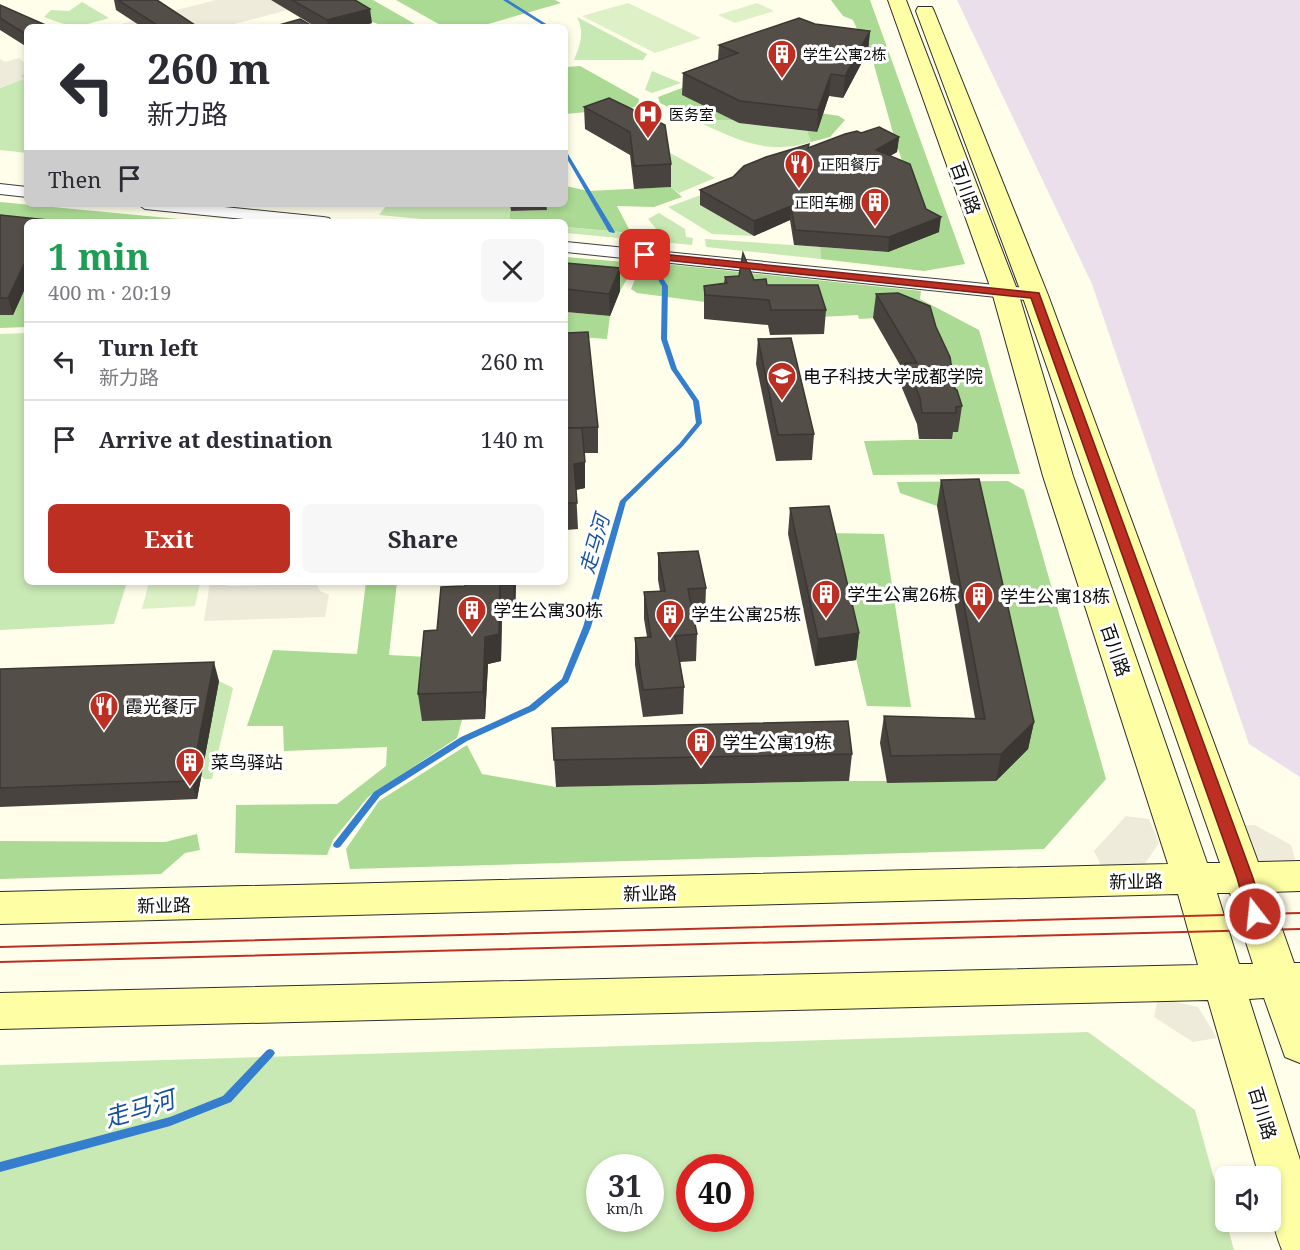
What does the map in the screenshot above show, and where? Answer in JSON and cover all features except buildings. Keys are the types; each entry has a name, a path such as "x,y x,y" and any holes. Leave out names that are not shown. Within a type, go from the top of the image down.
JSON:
{"street":[{"name":"百川路","path":"897,0 1020,293 1245,878 1290,981 1300,1044"},
{"name":"百川路","path":"920,0 1020,293 1058,476 1193,880 1300,1236"},
{"path":"0,189 24,192"},
{"path":"175,207 293,219"},
{"path":"568,247 1020,293"},
{"name":"新业路","path":"0,908 1300,876"},
{"path":"0,1011 1290,981"}],"shaded area":[{"path":"216,0 271,0 288,10 234,24 122,24"},
{"path":"957,0 1300,0 1300,777 1249,744 1092,284"},
{"path":"19,58 24,62 24,74 20,75 24,79 0,88 0,59 5,62"},
{"path":"210,585 317,585 320,591 329,595 325,617 204,621"},
{"path":"1126,816 1149,819 1159,843 1144,865 1103,869 1094,851"},
{"path":"1232,825 1255,825 1291,845 1296,862 1281,866 1258,860 1240,849"},
{"path":"1158,998 1198,1007 1217,1038 1193,1042 1154,1017"}],"green space":[{"path":"335,0 373,0 415,24 379,24"},
{"path":"396,0 555,0 561,3 488,24 439,24"},
{"path":"831,0 870,0 965,264 924,271 821,259 820,247 888,252 924,224 895,140 874,65 879,53 867,51 853,20 843,16"},
{"path":"82,2 109,18 83,24 66,24 44,17 51,10 69,11"},
{"path":"628,3 701,38 655,53 582,16"},
{"path":"757,3 774,11 735,23 718,15"},
{"path":"577,17 647,54 643,60 574,60 581,34"},
{"path":"580,66 639,99 638,107 568,114 568,67"},
{"path":"652,71 681,83 652,93 645,90"},
{"path":"24,74 24,153 0,150 0,88 23,79 20,75"},
{"path":"706,79 733,120 696,121 660,103 658,97"},
{"path":"808,111 839,116 845,120 830,137 811,142 807,131 817,132"},
{"path":"733,120 807,131 811,142 780,147 752,144 696,121"},
{"path":"665,150 715,178 679,193 671,187"},
{"path":"731,184 700,205 754,236 712,234 668,207"},
{"path":"568,186 588,191 671,187 682,197 654,207 617,206 631,233 568,227 568,219 510,219 510,211 546,210 546,207 568,207"},
{"path":"0,202 24,204 24,207 52,207 178,219 24,219 24,223 0,231"},
{"path":"385,207 511,207 510,219 422,219 379,215"},
{"path":"659,213 685,229 686,237 693,238 692,245 568,233 568,227 649,235 657,230 648,219"},
{"path":"705,239 820,247 821,259 706,247"},
{"path":"568,257 636,263 620,291 568,285"},
{"path":"0,260 24,262 24,327 0,328 0,315 13,315"},
{"path":"656,263 921,291 920,299 979,330 1020,474 873,475 864,441 951,439 949,414 892,317 859,319 858,315 819,317 637,293 631,289 638,272"},
{"path":"568,312 610,316 607,339 568,336"},
{"path":"24,333 24,585 126,585 114,624 0,630 0,334"},
{"path":"1008,481 1024,490 1106,779 1044,849 350,869 346,849 379,801 467,745 482,774 556,787 849,781 996,781 974,505 937,506 900,493 897,482"},
{"path":"827,533 884,534 911,707 867,706"},
{"path":"148,585 199,585 195,606 142,609"},
{"path":"366,585 397,585 389,655 428,657 462,720 457,738 368,797 333,840 327,855 235,853 236,805 337,804 386,766 387,747 284,751 283,726 247,726 273,650 357,654"},
{"path":"219,681 233,688 212,779 204,779 200,774"},
{"path":"197,834 200,850 185,853 161,874 0,879 0,841 165,842"},
{"path":"1088,1032 1195,1110 1215,1182 1215,1232 1229,1232 1234,1250 0,1250 0,1065"}],"waterway":[{"name":"走马河","path":"505,0 544,24"},
{"name":"走马河","path":"568,157 612,232"},
{"name":"走马河","path":"337,845 377,794 464,739 532,708 565,680 587,627 623,501 681,445 699,423 696,401 674,369 664,339 665,286 658,275"},
{"name":"走马河","path":"0,1167 170,1121 227,1099 270,1053"}],"tram line":[{"path":"0,947 1300,913"},
{"path":"0,962 1300,929"}],"place":[{"name":"学生公寓2栋","path":"782,80"},
{"name":"医务室","path":"648,140"},
{"name":"正阳餐厅","path":"799,190"},
{"name":"正阳车棚","path":"875,228"},
{"name":"电子科技大学成都学院","path":"782,402"},
{"name":"学生公寓26栋","path":"826,620"},
{"name":"学生公寓18栋","path":"979,622"},
{"name":"学生公寓30栋","path":"472,636"},
{"name":"学生公寓25栋","path":"670,640"},
{"name":"霞光餐厅","path":"104,732"},
{"name":"学生公寓19栋","path":"701,768"},
{"name":"菜鸟驿站","path":"190,788"}],"route":[{"path":"645,255 1035,295 1245,878 1255,914"}]}
